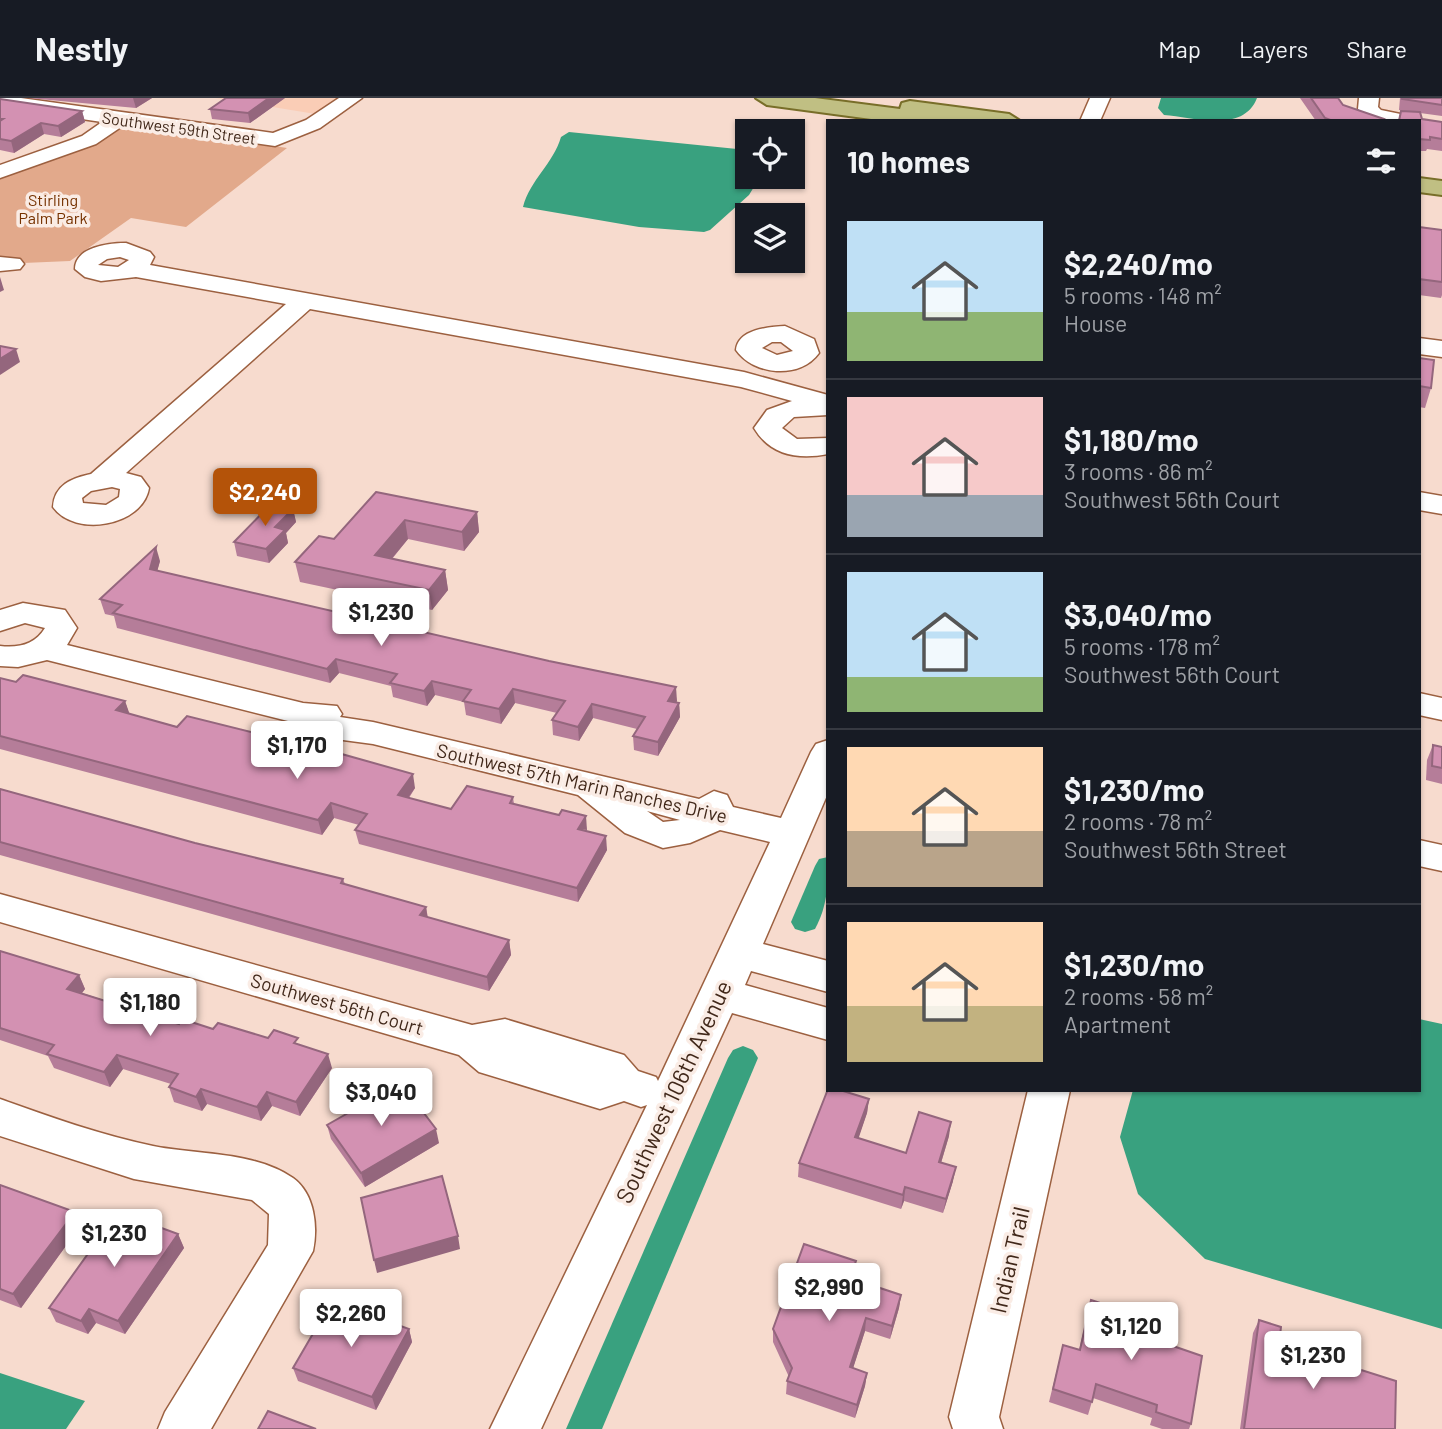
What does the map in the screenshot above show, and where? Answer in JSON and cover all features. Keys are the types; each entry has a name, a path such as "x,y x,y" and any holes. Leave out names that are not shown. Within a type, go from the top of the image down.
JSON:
{"main road":[{"path":"767,98 922,119"},
{"path":"839,98 994,119"},
{"path":"1421,174 1442,177"},
{"path":"1421,185 1442,188"}],"street":[{"name":"Southwest 59th Street","path":"0,101 119,120 275,139 313,124 352,98"},
{"path":"1091,119 1100,98"},
{"path":"1113,119 1118,98"},
{"path":"1372,106 1403,119"},
{"path":"0,172 72,148 119,120"},
{"path":"132,269 767,384 826,402"},
{"path":"102,479 303,302"},
{"path":"1421,345 1442,349"},
{"path":"767,384 826,411"},
{"path":"767,384 768,428 777,441 799,448 826,447"},
{"path":"1421,501 1442,505"},
{"path":"0,621 23,613 54,617 61,628 52,643 44,649"},
{"name":"Southwest 57th Marin Ranches Drive","path":"0,656 19,657 44,649 303,714 328,727 373,733 584,784 635,809 716,815 792,834"},
{"path":"1421,704 1442,709"},
{"name":"Southwest 106th Avenue","path":"515,1429 739,953 826,757"},
{"path":"1421,853 1442,858"},
{"name":"Southwest 56th Court","path":"0,908 472,1042 494,1060 600,1091 624,1084 671,1099"},
{"path":"739,953 826,976"},
{"path":"720,994 826,1023"},
{"name":"Indian Trail","path":"978,1429 974,1417 1049,1092"},
{"path":"0,1117 80,1146 127,1159 256,1182 276,1191 287,1202 293,1220 290,1251 183,1429"}],"shaded area":[{"path":"216,98 351,98 328,116"},
{"path":"1161,98 1257,98 1250,109 1232,119 1194,119 1164,115 1158,108"},
{"path":"569,132 735,149 735,189 753,189 740,203 735,203 735,208 710,230 704,232 639,227 523,207 526,197 553,156 561,137"},
{"path":"1421,1019 1442,1024 1442,1329 1205,1259 1138,1194 1120,1137 1132,1092 1421,1092"},
{"path":"0,1373 85,1401 66,1429 0,1429"}],"green space":[{"name":"Stirling Palm Park","path":"116,121 287,148 186,227 131,218 70,261 0,264 0,172"}],"building":[{"path":"226,98 269,98 248,113 210,109"},
{"path":"1311,98 1338,98 1343,105 1384,119 1328,119"},
{"path":"1442,98 1442,105 1402,99"},
{"path":"0,99 82,111 58,126 41,123 11,141 0,139 0,121 3,119 0,119"},
{"path":"1401,111 1420,112 1422,119 1442,122 1442,139 1430,137 1430,140 1421,139 1421,119 1399,119"},
{"path":"1421,227 1442,230 1442,282 1421,279"},
{"path":"0,346 16,349 0,359"},
{"path":"1421,358 1434,360 1431,388 1421,386"},
{"path":"376,492 477,512 462,532 405,520 375,555 445,570 429,590 295,562 319,536 334,539"},
{"path":"271,504 293,509 275,527 285,530 266,549 234,542"},
{"path":"156,547 150,569 549,661 676,687 668,701 679,703 658,742 633,736 645,717 592,704 578,727 552,720 565,701 513,689 499,709 463,701 471,690 432,681 424,691 390,683 397,674 336,659 327,669 113,613 122,605 100,599"},
{"path":"23,675 125,701 116,710 177,727 187,716 271,737 262,748 304,759 308,754 333,760 338,753 413,774 398,795 451,809 467,786 513,797 510,803 559,815 562,810 586,816 578,829 606,836 577,888 355,830 367,814 331,803 318,820 0,736 0,678 16,682"},
{"path":"1433,745 1442,747 1442,768 1432,766"},
{"path":"0,789 195,843 343,879 341,883 426,907 420,915 509,940 487,977 0,842"},
{"path":"0,951 79,975 67,989 179,1024 182,1019 213,1029 218,1023 268,1038 274,1030 298,1038 294,1043 328,1054 296,1102 267,1092 257,1107 201,1089 196,1097 169,1087 178,1074 117,1055 104,1072 47,1054 54,1045 0,1028"},
{"path":"401,1083 436,1129 361,1173 327,1125"},
{"path":"827,1092 846,1092 869,1099 855,1137 906,1153 919,1112 951,1122 939,1162 956,1167 946,1199 905,1187 903,1195 799,1163"},
{"path":"442,1176 458,1236 374,1260 361,1198"},
{"path":"0,1185 75,1212 13,1294 0,1289"},
{"path":"118,1212 178,1234 118,1321 89,1309 81,1321 49,1308"},
{"path":"804,1244 856,1261 850,1278 901,1295 892,1326 866,1318 850,1367 867,1373 857,1405 787,1381 792,1368 773,1329"},
{"path":"1091,1300 1176,1328 1173,1346 1202,1356 1191,1424 1156,1412 1157,1405 1096,1384 1092,1402 1053,1389 1063,1345 1080,1350"},
{"path":"332,1301 409,1329 372,1397 293,1368"},
{"path":"1259,1320 1281,1327 1279,1344 1396,1381 1395,1429 1244,1429"},
{"path":"268,1411 316,1429 258,1429"}],"waterway":[{"path":"805,922 826,871"},
{"path":"584,1429 743,1058"}]}
